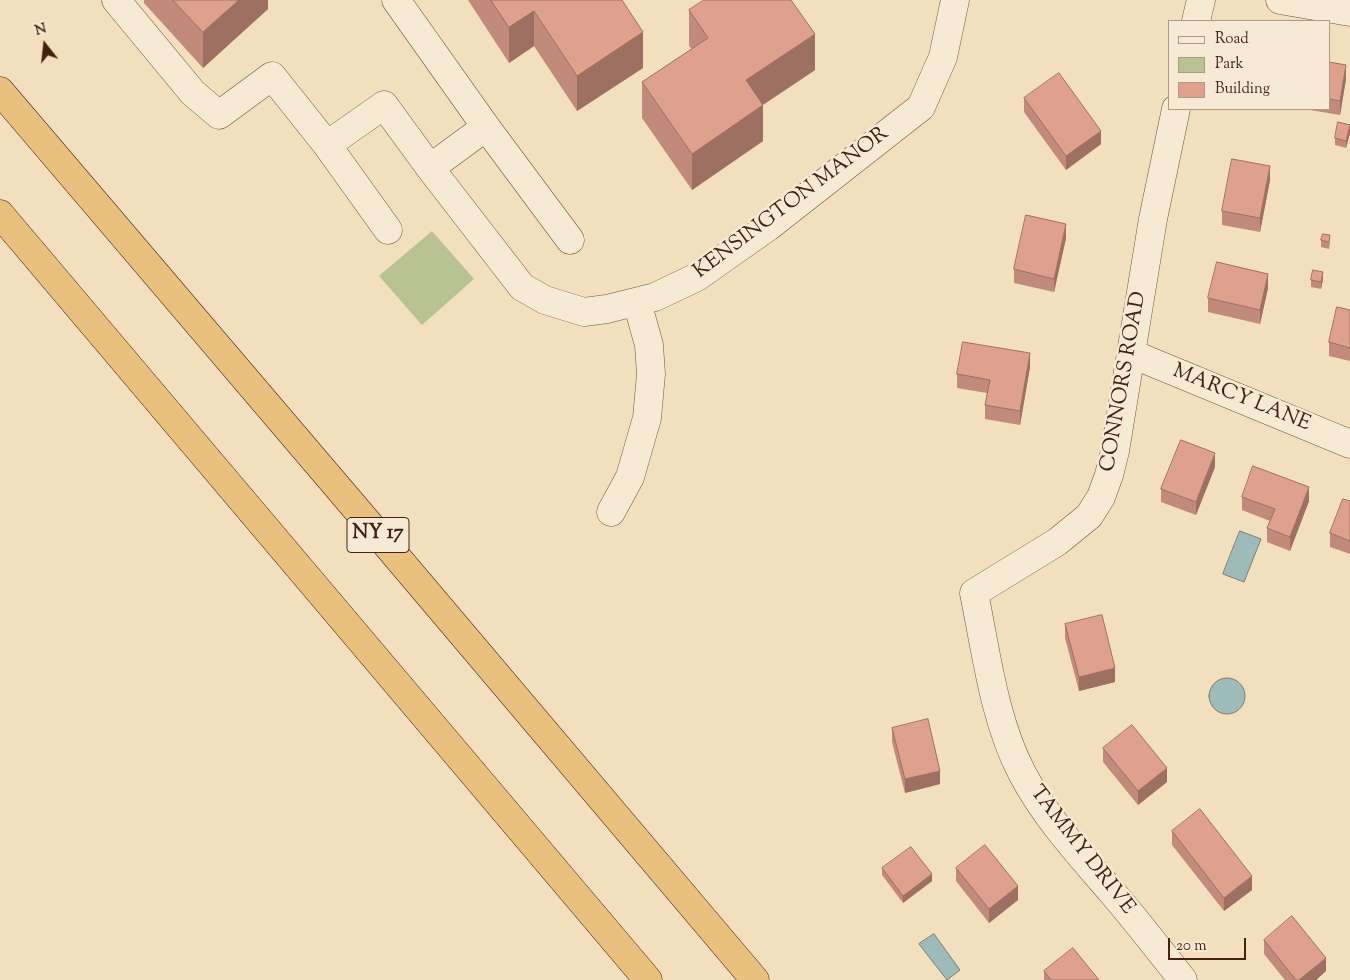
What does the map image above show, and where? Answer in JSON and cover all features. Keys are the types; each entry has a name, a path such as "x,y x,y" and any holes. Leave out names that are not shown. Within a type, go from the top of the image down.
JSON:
{"highway":[{"name":"NY 17","path":"0,91 755,980"},
{"path":"0,214 648,980"}],"street":[{"path":"116,0 193,93 219,114 272,76 327,145 388,230"},
{"path":"396,0 486,127 570,240"},
{"name":"KENSINGTON MANOR","path":"327,145 384,105 522,287 545,300 584,312 608,309 655,297 697,277 768,227 921,107 943,58 955,0"},
{"path":"1196,20 1201,0"},
{"path":"1280,0 1350,12"},
{"name":"CONNORS ROAD","path":"974,593 1057,542 1089,516 1101,496 1110,475 1132,354 1153,219 1176,110"},
{"path":"430,168 486,127"},
{"path":"611,512 630,477 647,418 651,374 649,345 637,302"},
{"name":"MARCY LANE","path":"1132,354 1350,444"},
{"name":"TAMMY DRIVE","path":"974,593 996,700 1008,742 1022,772 1043,807 1067,840 1183,980"}],"green space":[{"path":"432,231 474,279 422,325 379,276"}],"water":[{"path":"1240,531 1261,539 1244,582 1223,574"},
{"path":"1227,678 1239,684 1245,696 1239,708 1227,714 1215,708 1209,696 1215,684"},
{"path":"934,934 960,970 947,980 919,944"}],"building":[{"path":"173,0 239,0 203,32"},
{"path":"491,0 622,0 643,32 577,76 534,11 509,27"},
{"path":"704,0 791,0 815,34 746,80 763,105 692,154 642,82 708,38 689,10"},
{"path":"1330,62 1346,65 1340,101 1330,99"},
{"path":"1059,73 1101,131 1066,156 1024,98"},
{"path":"1338,122 1350,125 1346,141 1335,138"},
{"path":"1232,159 1270,166 1260,218 1222,211"},
{"path":"1026,215 1066,224 1054,279 1014,269"},
{"path":"1323,234 1330,235 1329,242 1321,240"},
{"path":"1217,262 1268,274 1260,310 1208,298"},
{"path":"1313,270 1323,272 1321,282 1311,280"},
{"path":"1337,307 1350,310 1350,348 1329,342"},
{"path":"963,342 1030,353 1020,411 985,405 990,380 957,374"},
{"path":"1181,440 1215,453 1196,502 1161,489"},
{"path":"1253,466 1309,487 1290,537 1267,528 1275,509 1242,497"},
{"path":"1343,499 1350,501 1350,541 1330,533"},
{"path":"1102,615 1115,668 1079,677 1065,624"},
{"path":"928,719 940,771 905,779 892,728"},
{"path":"1132,725 1167,768 1138,791 1103,748"},
{"path":"1200,809 1252,876 1224,898 1172,831"},
{"path":"985,845 1018,886 989,909 956,868"},
{"path":"911,847 932,874 903,896 882,868"},
{"path":"1292,916 1326,958 1299,980 1296,980 1264,940"},
{"path":"1073,948 1099,980 1051,980 1044,971"}]}
